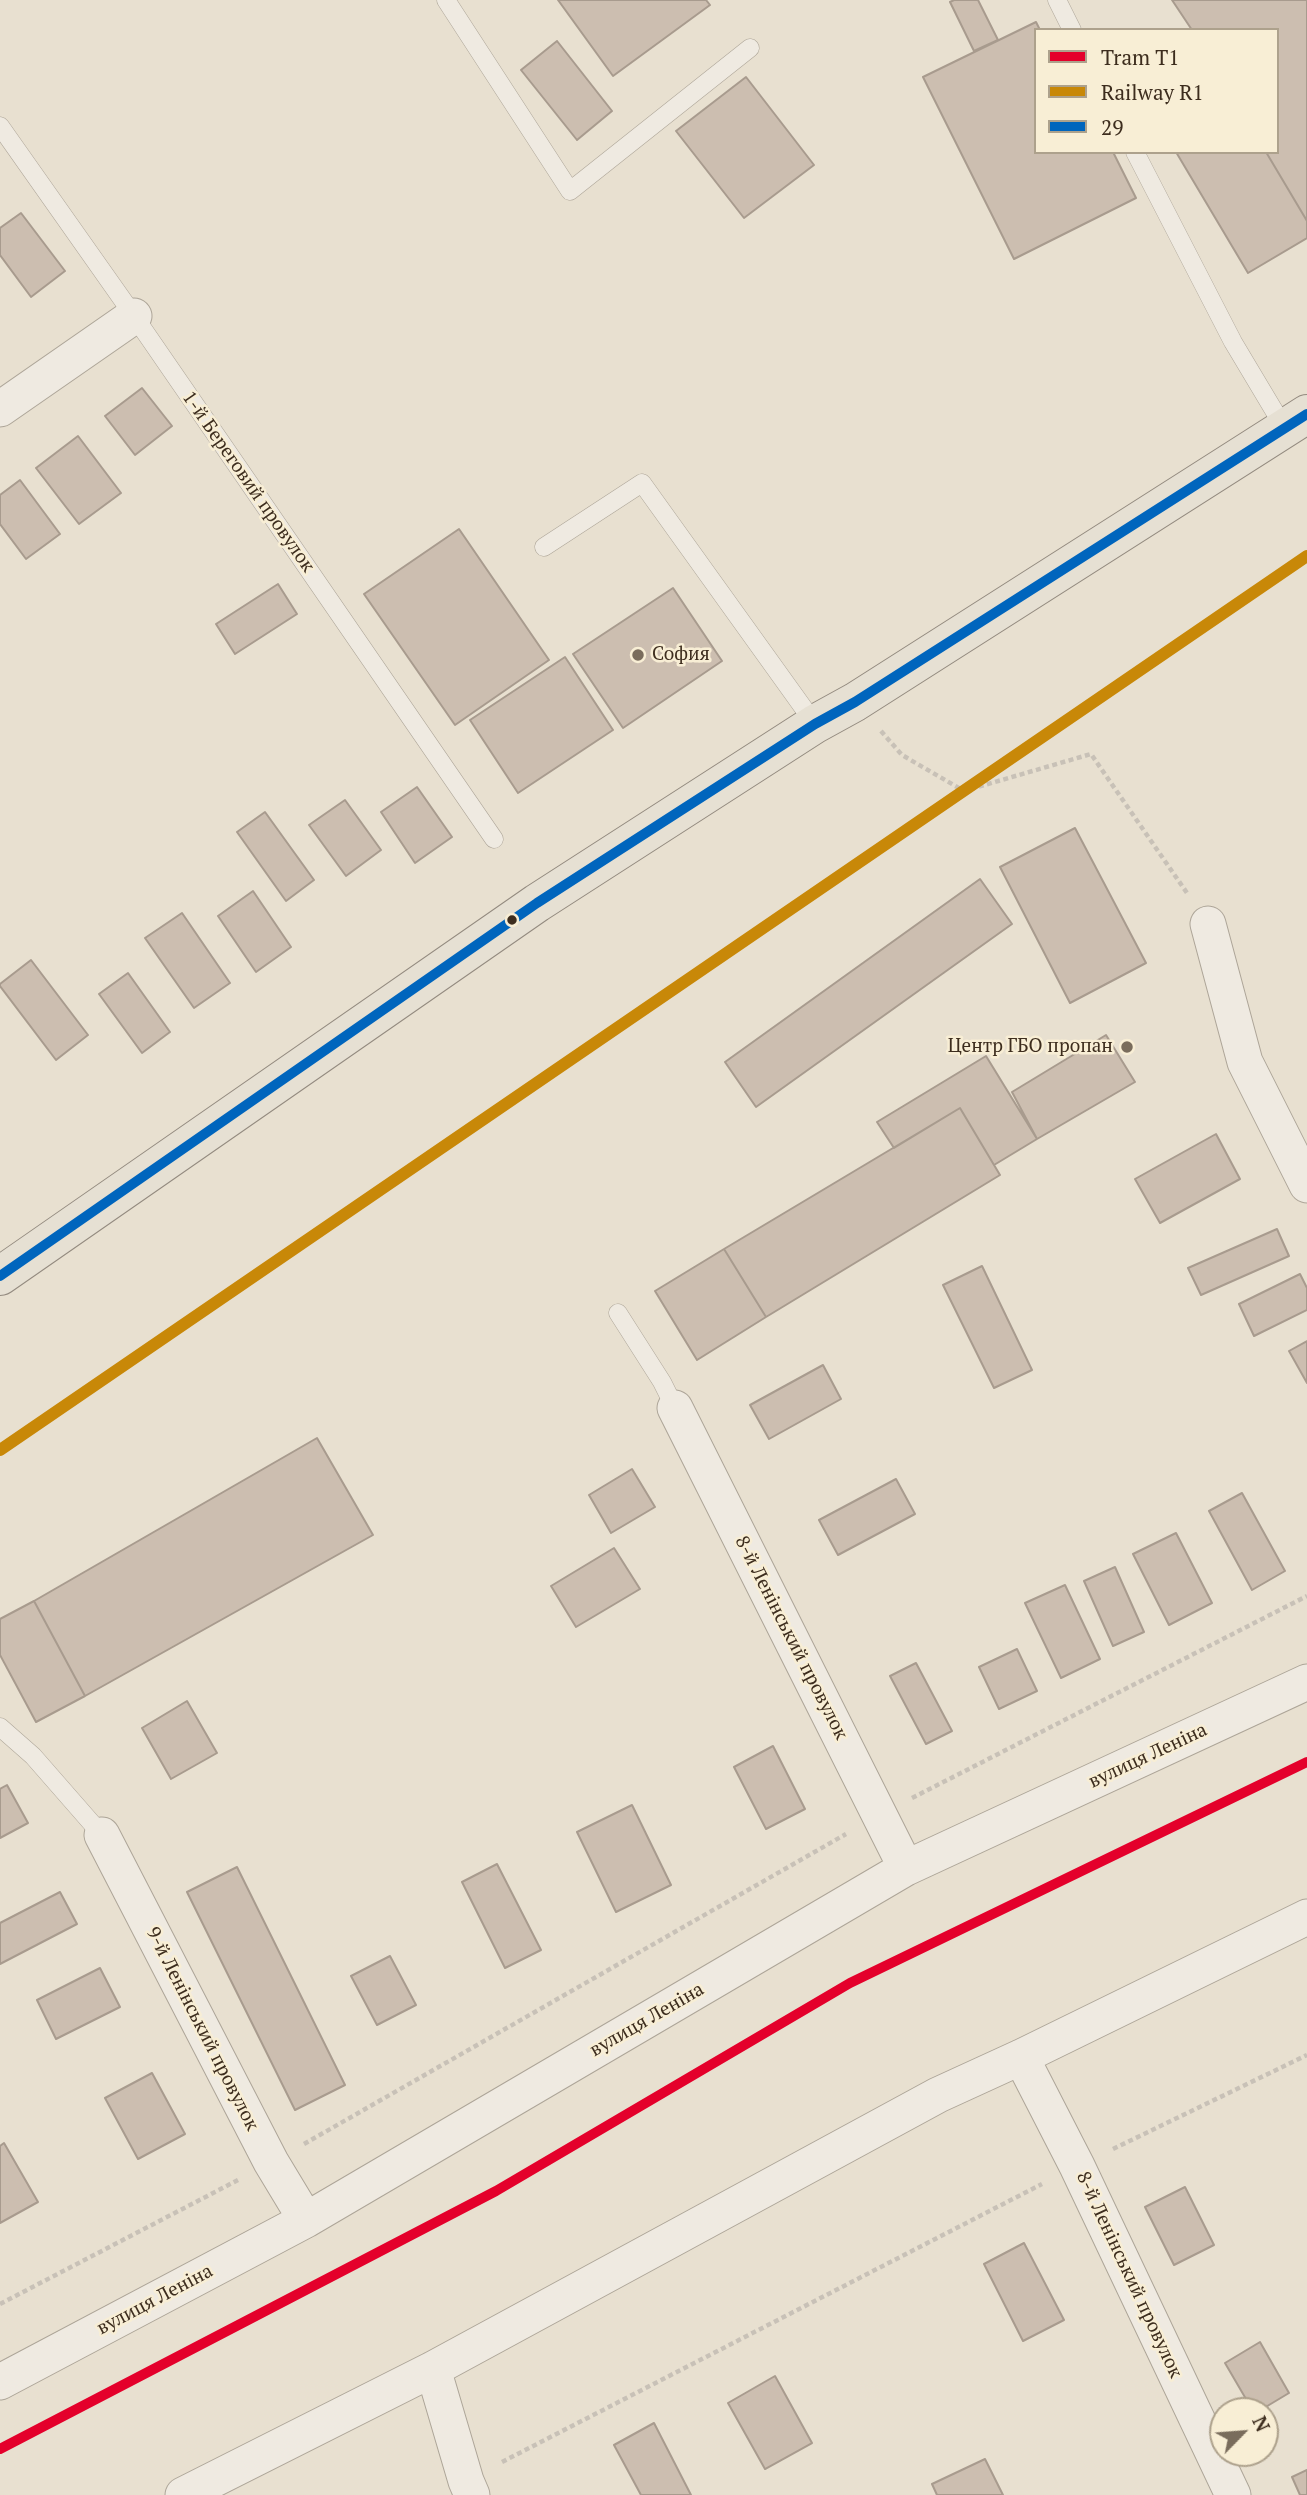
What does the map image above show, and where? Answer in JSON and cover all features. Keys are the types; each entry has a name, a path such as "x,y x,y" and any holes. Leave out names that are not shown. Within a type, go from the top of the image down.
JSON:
{"main road":[{"path":"0,1276 537,903 815,724 855,702 1296,422"}],"street":[{"path":"0,409 134,316"},
{"path":"1208,924 1245,1062 1307,1185"},
{"name":"8-й Ленінський провулок","path":"675,1408 906,1868"},
{"name":"вулиця Леніна","path":"0,2382 306,2220 906,1868 1307,1682"},
{"name":"9-й Ленінський провулок","path":"102,1835 271,2162 306,2220"},
{"path":"183,2495 433,2369 938,2095 1307,1917"},
{"name":"8-й Ленінський провулок","path":"1021,2057 1077,2166 1233,2495"},
{"path":"433,2369 469,2488"}],"lane":[{"path":"446,0 570,191 750,48"},
{"path":"1057,0 1071,28"},
{"name":"1-й Береговий провулок","path":"0,126 494,839"},
{"path":"1136,154 1233,342 1296,422"},
{"path":"544,547 642,483 815,724"},
{"path":"618,1313 662,1382 675,1408"},
{"path":"0,1727 33,1756 102,1835"}],"path":[{"path":"855,702 902,755 964,791 1091,754 1208,924"},
{"path":"0,2304 271,2162 880,1814 1307,1596"},
{"path":"469,2488 1077,2166 1307,2054"}],"building":[{"path":"558,0 706,0 710,5 613,76"},
{"path":"978,0 998,40 974,51 950,2"},
{"path":"1172,0 1307,0 1307,221 1267,154 1279,154 1279,28 1191,28"},
{"path":"1036,22 1039,28 1034,28 1034,154 1114,154 1136,198 1014,259 923,77"},
{"path":"557,41 612,111 577,140 521,70"},
{"path":"746,77 814,165 744,218 676,131"},
{"path":"1177,154 1267,154 1307,221 1307,238 1248,273"},
{"path":"21,213 65,271 31,297 0,255 0,228"},
{"path":"142,388 172,426 135,455 105,416"},
{"path":"78,436 121,493 79,524 36,468"},
{"path":"20,480 60,534 26,559 0,524 0,495"},
{"path":"459,529 549,660 455,725 364,594"},
{"path":"278,584 297,614 235,654 216,624"},
{"path":"673,588 722,661 623,728 573,654"},
{"path":"565,657 613,730 518,793 470,720"},
{"path":"417,787 452,837 415,863 381,812"},
{"path":"345,800 381,850 346,876 309,825"},
{"path":"265,812 314,880 286,901 237,832"},
{"path":"1075,828 1146,963 1070,1003 1000,867"},
{"path":"980,879 1012,924 756,1107 725,1062"},
{"path":"253,891 291,947 256,972 218,916"},
{"path":"182,913 230,983 194,1008 145,938"},
{"path":"31,960 88,1035 56,1060 0,986"},
{"path":"128,973 170,1032 142,1053 99,994"},
{"path":"1106,1035 1135,1082 1037,1139 1012,1092"},
{"path":"986,1056 1037,1139 994,1165 960,1108 894,1148 877,1122"},
{"path":"960,1108 1000,1175 766,1317 724,1249"},
{"path":"1216,1134 1240,1179 1160,1223 1135,1179"},
{"path":"1277,1229 1289,1256 1201,1295 1188,1268"},
{"path":"724,1249 766,1317 697,1360 655,1291"},
{"path":"982,1266 1032,1370 994,1388 943,1285"},
{"path":"1300,1274 1307,1288 1307,1310 1254,1336 1239,1304"},
{"path":"1307,1341 1307,1383 1289,1351"},
{"path":"823,1365 841,1399 769,1439 750,1405"},
{"path":"317,1438 373,1535 85,1696 34,1601"},
{"path":"632,1469 655,1507 611,1533 589,1495"},
{"path":"896,1479 915,1514 838,1555 819,1520"},
{"path":"1242,1493 1285,1571 1252,1590 1209,1511"},
{"path":"1176,1533 1212,1603 1169,1625 1133,1554"},
{"path":"614,1548 640,1589 576,1627 551,1586"},
{"path":"1115,1567 1144,1632 1113,1646 1084,1581"},
{"path":"1065,1585 1100,1659 1061,1678 1025,1603"},
{"path":"34,1601 85,1696 36,1722 0,1655 0,1619"},
{"path":"1017,1649 1037,1691 999,1709 979,1667"},
{"path":"916,1663 952,1731 926,1744 890,1676"},
{"path":"187,1701 217,1753 171,1779 142,1728"},
{"path":"773,1746 805,1809 766,1829 734,1767"},
{"path":"7,1785 28,1823 0,1838 0,1789"},
{"path":"632,1805 671,1885 616,1912 577,1832"},
{"path":"497,1864 541,1950 505,1968 462,1882"},
{"path":"237,1867 345,2085 295,2110 187,1892"},
{"path":"60,1892 77,1924 0,1964 0,1923"},
{"path":"390,1956 416,2005 377,2025 351,1976"},
{"path":"100,1968 120,2007 56,2039 37,2000"},
{"path":"152,2073 185,2134 138,2159 105,2098"},
{"path":"4,2143 38,2202 0,2223 0,2146"},
{"path":"1185,2187 1214,2245 1174,2265 1145,2207"},
{"path":"1024,2243 1064,2320 1023,2341 984,2264"},
{"path":"1260,2342 1289,2393 1279,2399 1245,2397 1225,2363"},
{"path":"775,2376 812,2443 765,2469 728,2403"},
{"path":"654,2423 691,2495 641,2495 614,2445"},
{"path":"985,2459 1003,2495 937,2495 932,2484"},
{"path":"1307,2470 1307,2495 1300,2495 1292,2477"}],"tram line":[{"name":"T1","path":"0,2449 496,2191 850,1983 1307,1762"}],"rail line":[{"name":"R1","path":"0,1450 1307,556"}],"transit line":[{"name":"29","path":"0,1276 537,903 1307,414"}],"place":[{"name":"София","path":"638,655"},
{"name":"Центр ГБО пропан","path":"1127,1047"}]}
